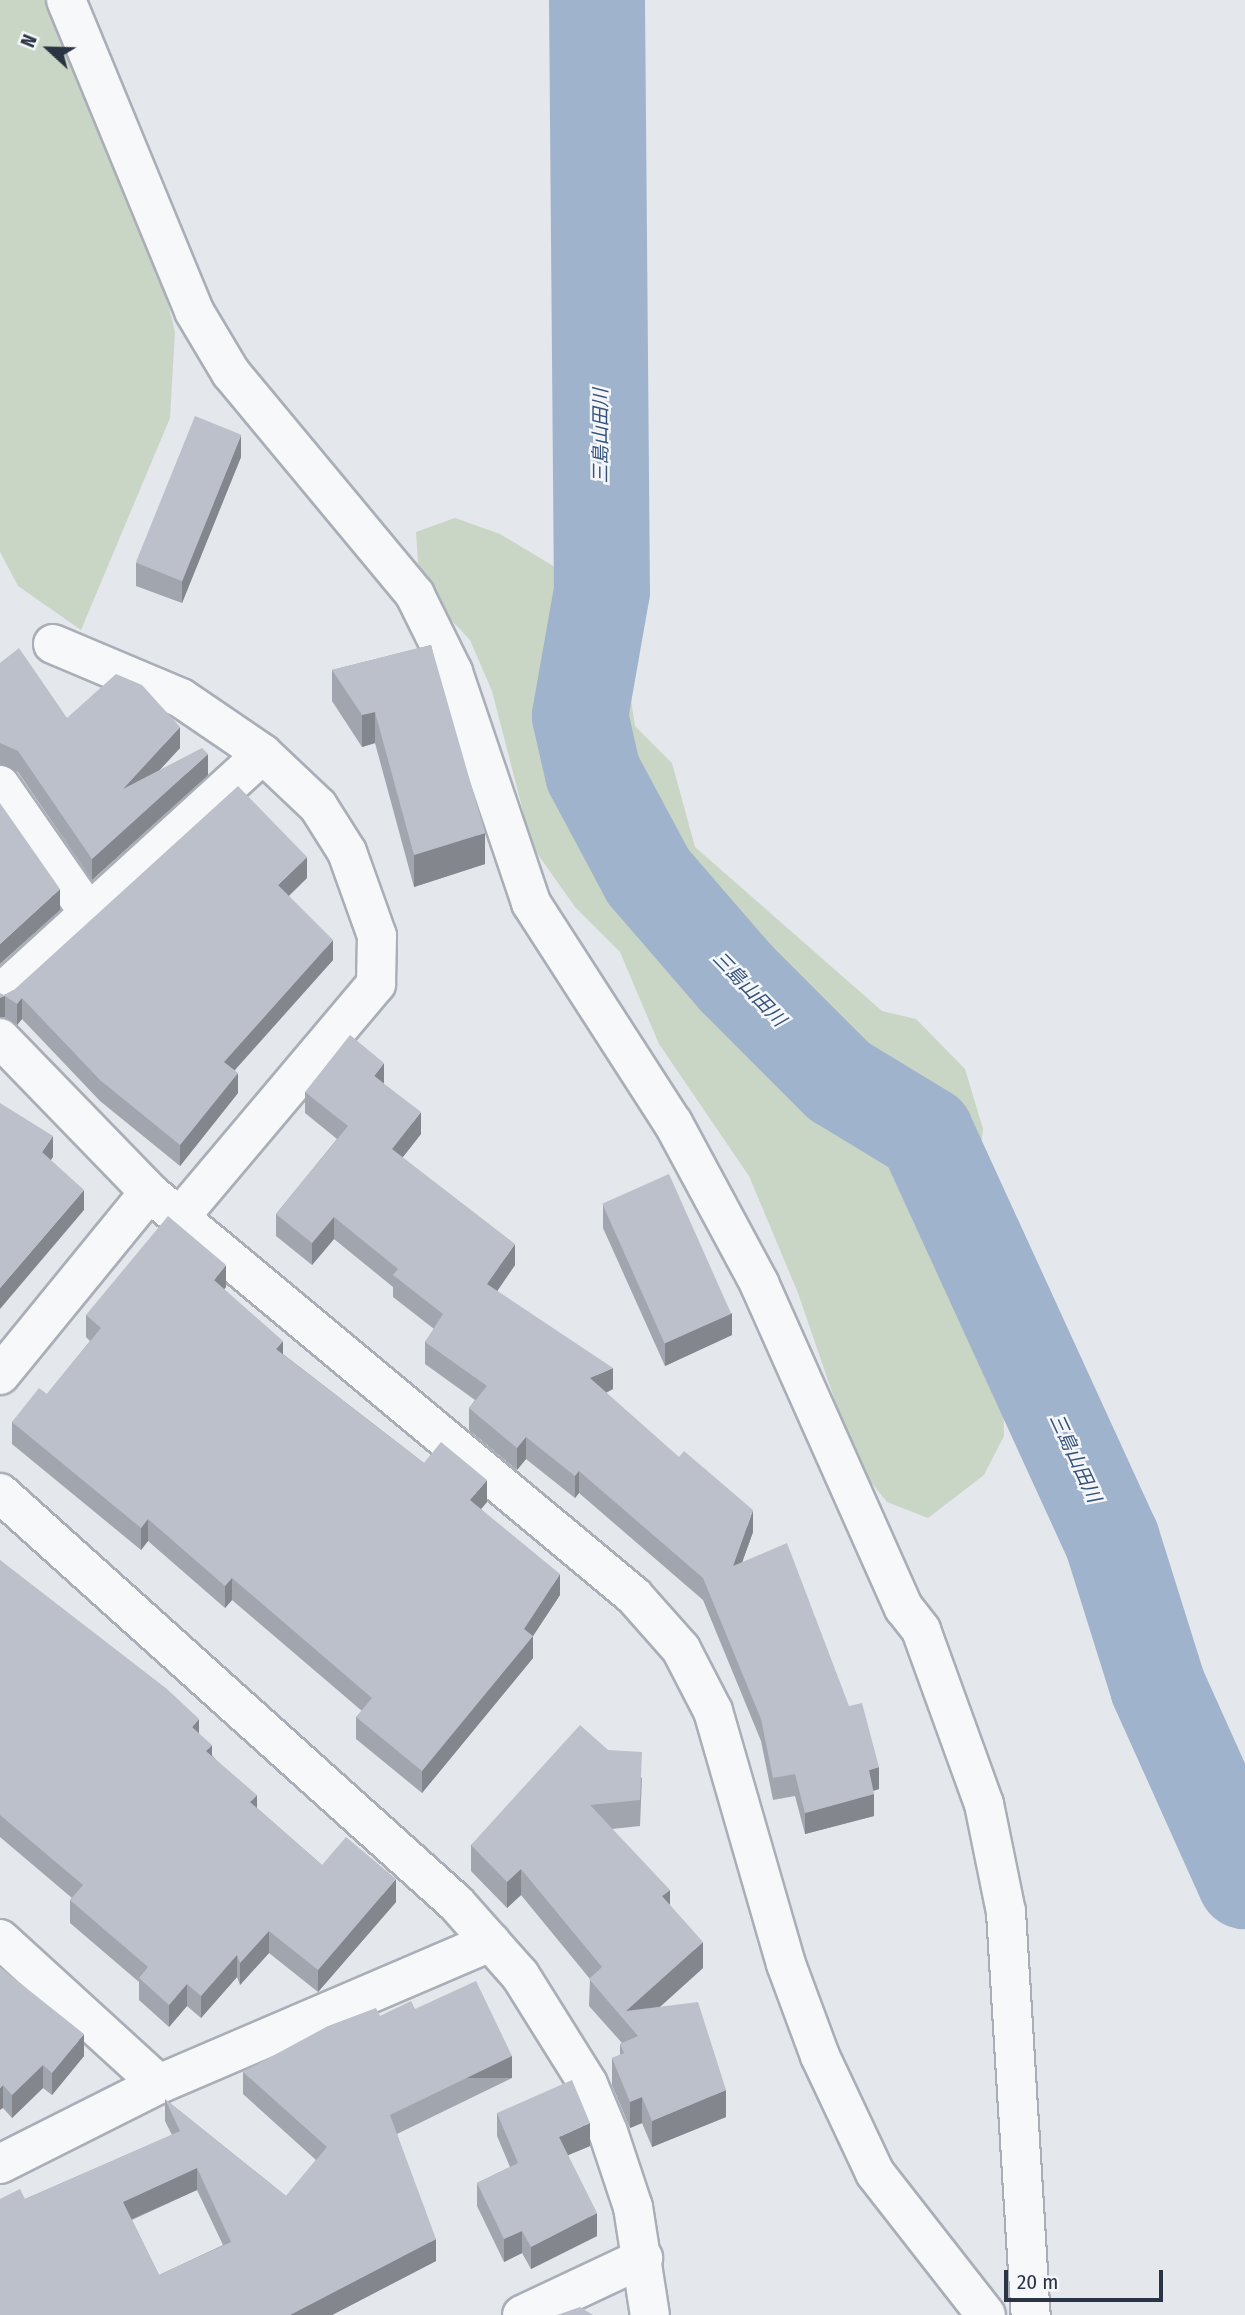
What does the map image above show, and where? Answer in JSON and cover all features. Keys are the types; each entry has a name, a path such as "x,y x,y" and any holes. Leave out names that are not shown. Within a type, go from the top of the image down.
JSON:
{"street":[{"path":"66,0 194,311 231,373 415,595 453,672 531,903 679,1134 759,1283 904,1608 921,1630 984,1804 1006,1912 1031,2315"},
{"path":"53,643 181,698 263,754 318,806 347,852 381,961 376,984 180,1217"},
{"path":"0,994 263,754"},
{"path":"0,785 88,912"},
{"path":"0,1038 149,1192 634,1596 681,1649 713,1711 786,1964 820,2056 875,2174 986,2315"},
{"path":"0,1375 149,1192"},
{"path":"0,1493 456,1903 520,1975 588,2084 633,2207 650,2315"},
{"path":"0,1939 159,2084"},
{"path":"0,2164 159,2084 491,1942"},
{"path":"522,2315 643,2258"}],"green space":[{"path":"0,0 59,0 136,171 175,332 170,418 81,630 18,586 0,552"},
{"path":"455,518 500,534 580,582 621,634 635,726 672,763 695,847 882,1011 916,1019 965,1069 983,1129 977,1181 948,1268 962,1294 1002,1326 1004,1436 984,1475 928,1518 887,1502 857,1465 798,1293 749,1176 659,1044 620,952 575,907 532,846 492,691 470,640 438,606 418,563 416,532"}],"building":[{"path":"195,416 241,435 182,581 136,562"},
{"path":"431,645 485,833 414,855 375,712 362,715 332,670"},
{"path":"19,648 67,718 116,674 142,685 180,727 123,789 202,748 208,754 92,859 18,751 0,743 0,663"},
{"path":"238,786 307,857 278,885 333,940 224,1062 238,1073 180,1145 100,1080 22,998 17,1004 5,996 0,998 0,993 4,995 15,989"},
{"path":"0,803 60,889 0,944"},
{"path":"350,1035 384,1063 374,1076 421,1112 392,1149 515,1244 487,1284 613,1368 590,1378 679,1457 684,1451 753,1510 733,1566 787,1543 849,1706 862,1703 879,1767 869,1770 874,1794 805,1813 795,1774 773,1778 761,1719 703,1578 579,1471 575,1476 526,1437 517,1448 469,1408 487,1386 425,1342 443,1314 393,1275 398,1269 334,1217 312,1243 276,1214 348,1126 305,1092"},
{"path":"0,1103 53,1136 42,1152 84,1190 0,1288"},
{"path":"669,1174 731,1314 665,1343 602,1204"},
{"path":"168,1216 226,1265 214,1280 283,1341 276,1349 424,1463 441,1442 487,1480 470,1500 560,1574 524,1629 533,1636 422,1771 356,1717 372,1698 232,1578 225,1586 148,1519 141,1528 12,1422 39,1388 47,1394 101,1328 86,1315"},
{"path":"0,1560 167,1689 199,1719 192,1727 212,1745 206,1751 257,1795 250,1802 322,1865 346,1837 396,1879 318,1970 269,1931 240,1963 237,1955 201,1996 187,1984 169,2005 139,1978 148,1967 70,1900 83,1885 0,1815"},
{"path":"580,1725 608,1750 642,1752 640,1800 590,1805 670,1890 662,1896 703,1942 626,2011 698,2002 726,2090 652,2121 642,2097 630,2102 612,2058 624,2053 620,2044 638,2036 589,1979 602,1967 521,1869 507,1882 471,1845"},
{"path":"0,1967 84,2034 52,2073 43,2065 12,2095 3,2085 0,2088"},
{"path":"476,1981 512,2056 390,2115 436,2239 290,2315 0,2315 0,2199 20,2189 25,2199 180,2131 165,2099 286,2196 327,2147 243,2072 328,2026 376,2008 380,2016 411,2001 415,2009","holes":["197,2168 231,2242 159,2275 123,2202"]},
{"path":"572,2080 590,2123 559,2137 597,2213 531,2247 522,2231 504,2239 477,2183 518,2163 497,2113"},
{"path":"580,2307 593,2315 557,2315"}],"waterway":[{"name":"三島山田川","path":"597,0 602,591 580,716 593,773 648,876 736,978 839,1081 926,1134 1112,1540 1158,1687 1245,1881"}]}
